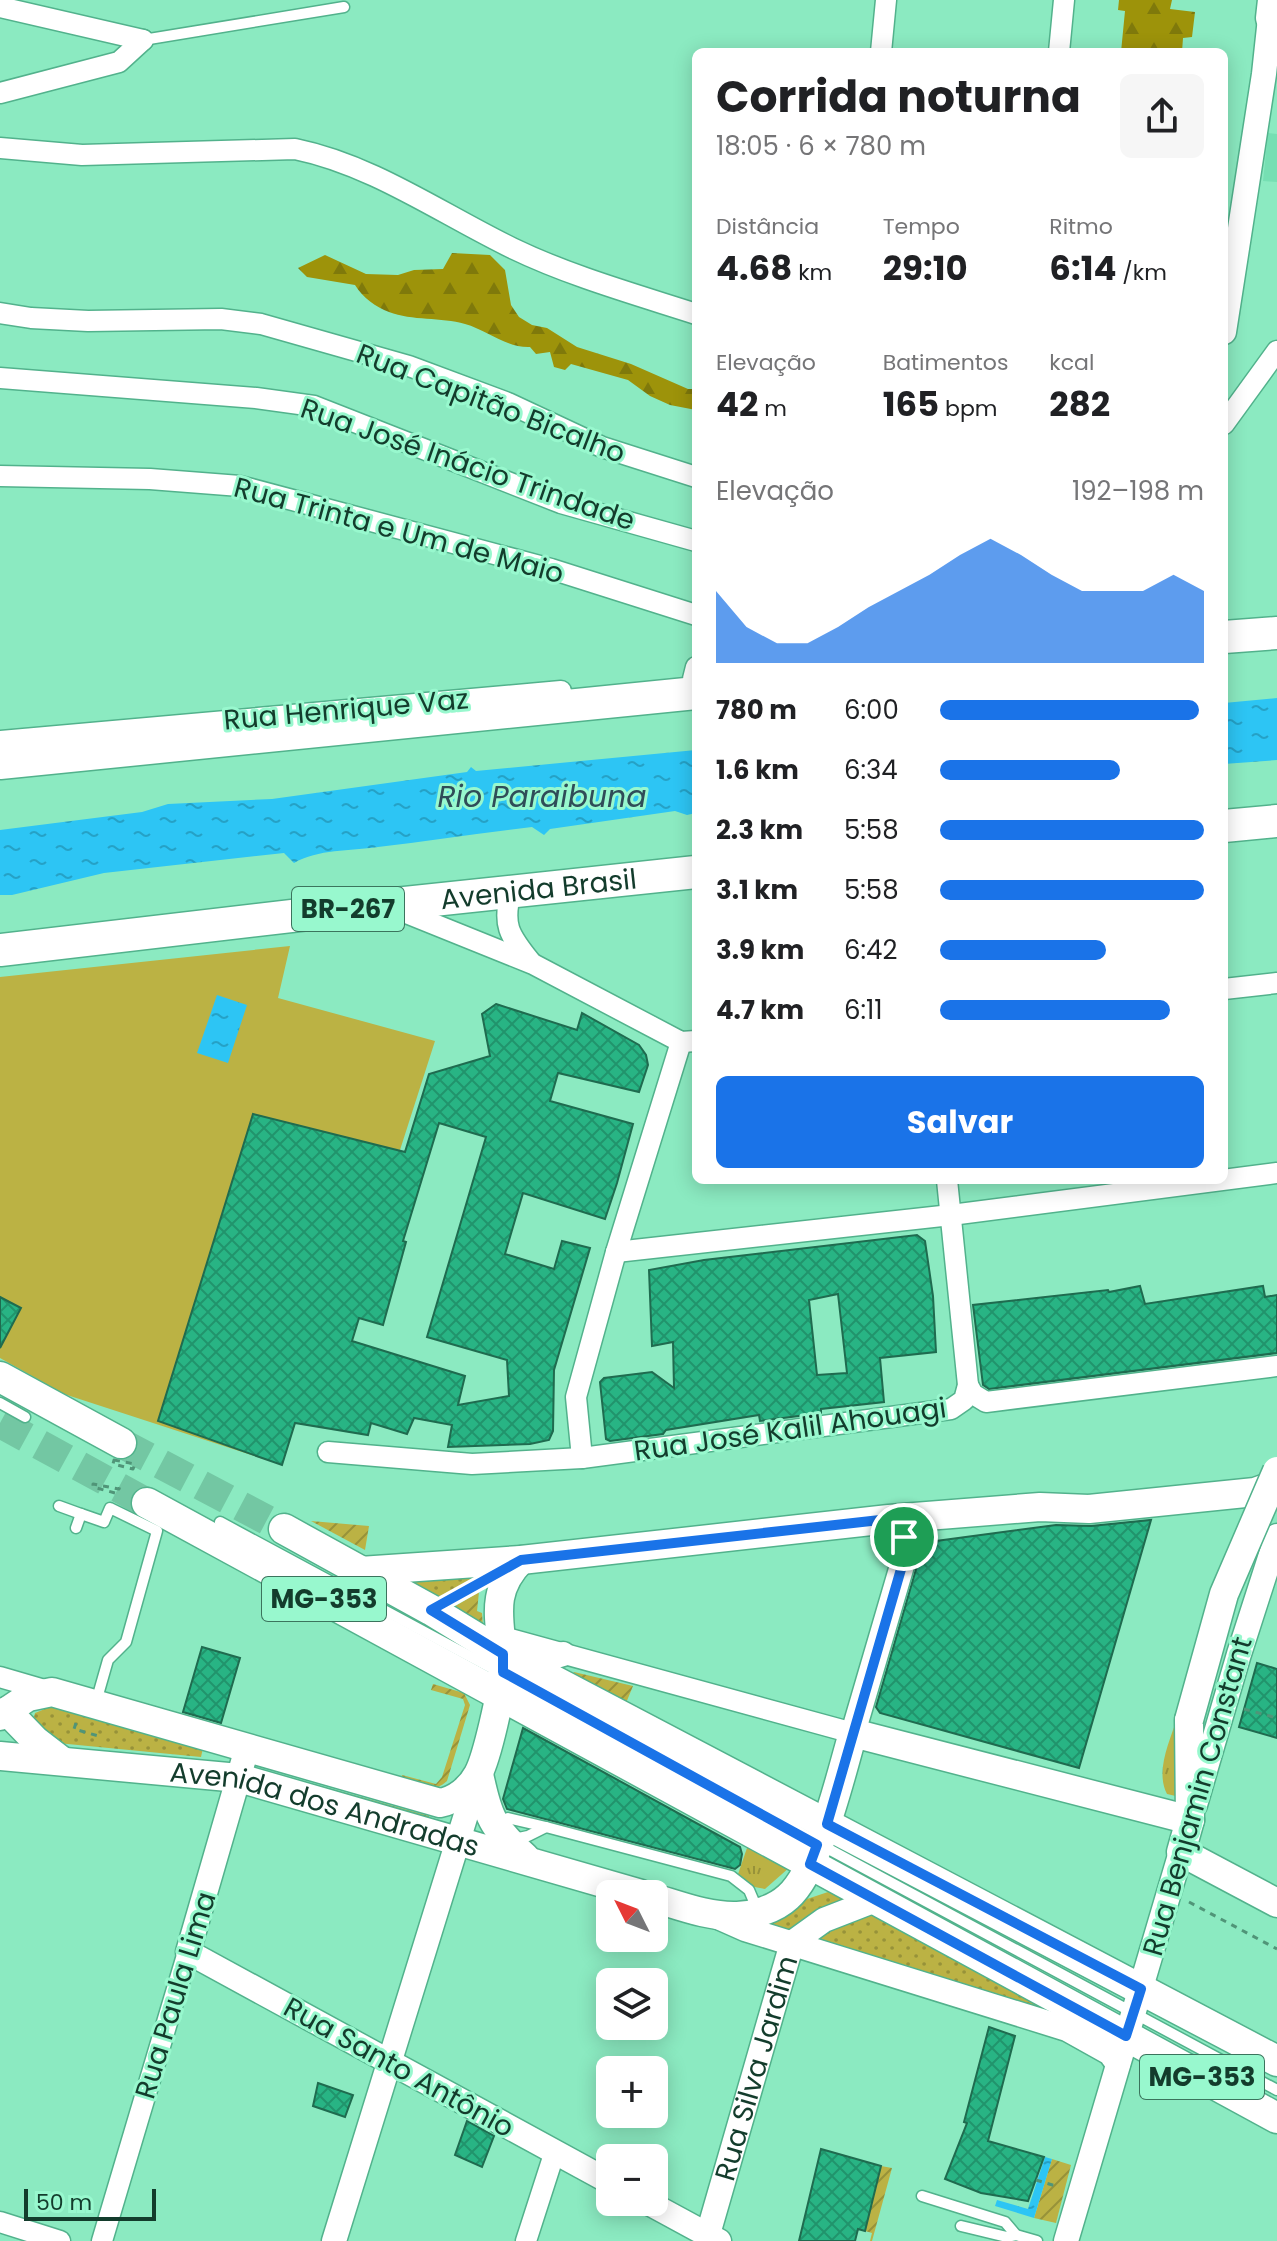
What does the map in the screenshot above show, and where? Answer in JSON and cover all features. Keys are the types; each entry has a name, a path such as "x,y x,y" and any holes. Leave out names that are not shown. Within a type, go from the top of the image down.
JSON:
{"highway":[{"path":"1228,637 1277,633"},
{"path":"0,763 692,681"},
{"path":"1228,826 1277,821"},
{"name":"Avenida Brasil","path":"0,950 692,872"}],"main road":[{"path":"0,1377 121,1443"},
{"path":"1040,1507 1071,1495 1255,1475 1277,1461"},
{"path":"668,1902 712,1915 738,1916 758,1913 789,1896 818,1844 853,1733 1190,1820 1189,1720 1224,1594 1277,1471"},
{"path":"360,1571 521,1560 889,1519 1040,1507 1089,1509 1255,1492 1277,1484"},
{"name":"MG-353","path":"147,1503 501,1664 818,1844 878,1899 1130,2026 1277,2118"},
{"path":"284,1529 431,1610 501,1664 558,1667 818,1844 1130,2026 1277,2061"},
{"path":"521,1560 510,1572 499,1596 501,1664 479,1774 486,1811 506,1828 530,1862"},
{"path":"52,1692 28,1697 2,1709 61,1760"},
{"name":"Avenida dos Andradas","path":"52,1692 87,1710 247,1748 440,1803 454,1800 479,1774"},
{"name":"Avenida dos Andradas","path":"0,1756 239,1778 596,1881"},
{"name":"Rua Benjamin Constant","path":"1181,1852 1190,1820"},
{"path":"1181,1852 1277,1903"}],"street":[{"path":"881,48 886,0"},
{"path":"1059,48 1064,0"},
{"path":"0,7 143,40"},
{"path":"1228,310 1271,70 1273,19"},
{"path":"0,93 119,62 143,40"},
{"path":"0,148 82,155 295,149 322,155 367,172 550,265 692,313"},
{"name":"Rua Capitão Bicalho","path":"0,313 88,321 221,319 261,324 409,366 508,403 602,447 692,476"},
{"path":"1228,418 1277,351"},
{"name":"Rua José Inácio Trindade","path":"0,378 244,397 314,406 561,503 692,540"},
{"name":"Rua Trinta e Um de Maio","path":"0,476 150,479 240,486 551,569 692,614"},
{"name":"Rua Henrique Vaz","path":"0,741 692,681"},
{"path":"511,891 506,916 510,937 533,964"},
{"path":"386,905 533,964 689,1042 616,1252 576,1397 582,1458"},
{"path":"1228,989 1277,983"},
{"path":"1228,1179 1277,1173"},
{"path":"947,1184 968,1385"},
{"path":"616,1252 951,1215 1192,1184"},
{"name":"Rua José Kalil Ahouagi","path":"968,1385 973,1394 986,1402 1277,1366"},
{"name":"Rua José Kalil Ahouagi","path":"328,1452 472,1464 582,1458 951,1409 964,1400 968,1385"},
{"path":"558,1667 853,1733 906,1552 904,1537 889,1519"},
{"name":"Rua Benjamin Constant","path":"1190,1820 1224,1704 1275,1553"},
{"path":"0,1677 52,1692"},
{"name":"Rua Paula Lima","path":"102,2241 247,1748"},
{"path":"334,2241 479,1774"},
{"name":"Rua Benjamin Constant","path":"1066,2241 1181,1852"},
{"name":"Rua Silva Jardim","path":"711,2239 792,1943 824,1920 878,1899"},
{"path":"712,1915 745,1929 1067,2029 1110,2053 1130,2026"},
{"name":"Rua Santo Antônio","path":"188,1952 596,2174"},
{"path":"526,2241 555,2151"},
{"path":"668,2214 711,2239"},
{"path":"0,2222 60,2241"}],"lane":[{"path":"143,40 344,7"},
{"path":"0,1403 25,1417"},
{"path":"59,1506 104,1522 110,1508 157,1531 126,1642 108,1660 87,1710"},
{"path":"76,1528 81,1514"},
{"path":"220,1522 394,1614 501,1664"},
{"path":"394,1614 431,1610 521,1560"},
{"path":"506,1828 519,1839 546,1827"},
{"path":"506,1828 546,1827 731,1876 749,1890 758,1913"},
{"path":"1130,2026 1277,2090"},
{"path":"922,2196 1005,2222 1016,2235"},
{"path":"961,2226 1037,2241"}],"path":[{"path":"115,1493 93,1487 93,1484 119,1489 121,1483"},
{"path":"1224,1704 1277,1718"},
{"path":"87,1710 74,1729 102,1737"},
{"path":"1189,1902 1277,1949"},
{"path":"1036,2180 1063,2188"}],"shaded area":[{"path":"1268,133 1277,134 1277,182 1263,181"}],"green space":[{"path":"1119,0 1172,0 1170,9 1195,12 1192,37 1183,38 1182,48 1121,48 1125,11 1118,10"},
{"path":"452,253 490,255 505,270 511,305 519,317 532,325 547,328 577,347 631,364 692,389 692,409 670,405 650,396 628,380 571,364 565,370 554,367 550,352 536,354 530,347 513,345 465,324 389,312 370,302 355,285 307,277 298,268 325,255 366,274 398,275 414,270 443,269"},
{"path":"290,946 278,998 435,1041 400,1150 384,1147 282,1465 64,1394 0,1358 0,977"},
{"path":"311,1521 369,1526 365,1550"},
{"path":"482,1571 480,1578 436,1598 399,1580"},
{"path":"479,1592 477,1611 482,1613 483,1627 452,1608"},
{"path":"574,1672 633,1686 624,1708 570,1680"},
{"path":"433,1684 464,1693 470,1705 447,1781 436,1788 425,1789 400,1783 402,1775 436,1784 442,1777 465,1705 463,1699 431,1690"},
{"path":"52,1706 203,1748 201,1757 47,1742 32,1724 35,1713"},
{"path":"1177,1718 1180,1797 1167,1794 1163,1776 1165,1756"},
{"path":"256,1768 429,1816 429,1819 254,1771"},
{"path":"748,1845 790,1867 765,1889 749,1886 737,1877"},
{"path":"828,1892 858,1903 786,1937 767,1925 807,1899"},
{"path":"872,1911 1110,2040 813,1938"},
{"path":"1052,2159 1071,2165 1056,2223 1034,2218"},
{"path":"881,2166 892,2168 870,2241 872,2233 865,2231"}],"water":[{"path":"1277,698 1277,760 1228,764 1228,703"},
{"name":"Rio Paraibuna","path":"692,750 692,814 675,811 550,829 544,835 532,827 513,829 324,853 294,863 284,853 104,873 12,895 0,895 0,830 142,812 168,804 272,799 467,772 471,767 476,771"},
{"path":"217,995 247,1005 228,1063 197,1053"},
{"path":"1045,2157 1052,2159 1034,2218 995,2206 997,2200 1028,2209"}],"building":[{"path":"496,1004 577,1030 582,1013 639,1045 648,1065 639,1092 558,1073 550,1101 633,1124 617,1183 605,1219 523,1193 505,1254 554,1269 562,1241 590,1248 554,1370 553,1431 549,1440 530,1444 448,1447 452,1425 414,1418 407,1434 371,1423 368,1435 295,1423 282,1465 158,1421 253,1114 405,1152 429,1074 490,1056 482,1014","holes":["439,1123 486,1137 427,1337 507,1360 509,1396 458,1405 465,1376 352,1341 359,1318 383,1325 406,1242 403,1241"]},
{"path":"917,1235 925,1241 933,1296 936,1352 880,1358 884,1402 821,1409 821,1413 760,1421 759,1415 666,1430 663,1434 606,1439 600,1382 604,1378 652,1372 674,1388 673,1342 652,1346 649,1270 704,1260","holes":["838,1294 847,1373 817,1375 809,1300"]},
{"path":"1140,1286 1145,1304 1263,1286 1265,1297 1277,1295 1277,1353 989,1389 983,1385 973,1305 1109,1292"},
{"path":"0,1297 21,1308 0,1348"},
{"path":"1151,1520 1079,1768 880,1713 876,1707 921,1552 936,1541 1056,1525 1091,1526"},
{"path":"202,1647 240,1658 221,1723 183,1712"},
{"path":"1257,1663 1277,1669 1277,1738 1239,1727"},
{"path":"523,1728 740,1847 740,1865 735,1869 507,1809 503,1799"},
{"path":"989,2027 1015,2036 988,2141 1044,2157 1028,2201 981,2193 945,2179 967,2123 964,2122"},
{"path":"318,2083 353,2095 345,2117 313,2106"},
{"path":"467,2121 494,2136 482,2167 455,2155"},
{"path":"821,2149 881,2166 865,2231 858,2229 855,2241 799,2241"}],"tunnel":[{"path":"0,1423 147,1503"},
{"path":"121,1443 284,1529"}],"route":[{"path":"889,1519 904,1537 906,1552 827,1824 1141,1989 1126,2036 810,1864 817,1845 503,1672 503,1654 431,1610 521,1560 889,1519"}]}
